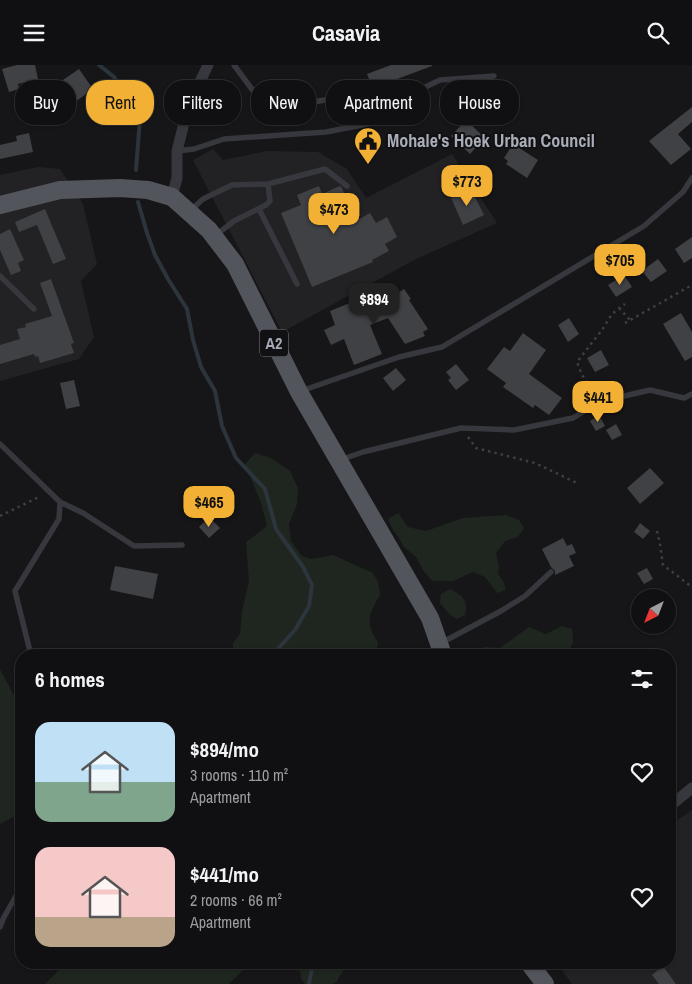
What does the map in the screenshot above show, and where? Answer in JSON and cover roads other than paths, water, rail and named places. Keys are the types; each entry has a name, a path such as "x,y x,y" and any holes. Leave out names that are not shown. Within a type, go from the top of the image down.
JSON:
{"main road":[{"name":"A2","path":"0,205 60,190 120,188 148,190 172,197 209,230 236,264 299,392 430,618 441,649"},
{"path":"534,969 545,984"}],"street":[{"path":"172,197 177,178 177,151 186,119 208,65"},
{"path":"676,801 692,788"}],"lane":[{"path":"234,65 257,96 270,105 287,107 368,92 389,99 440,81 494,76"},
{"path":"177,151 194,149 224,139 326,132 362,125"},
{"path":"188,212 203,199 232,185 268,184 325,169 348,186"},
{"path":"299,392 400,357 442,347 644,226 683,192 692,178"},
{"path":"214,236 234,221 266,205 270,201 268,184"},
{"path":"260,209 297,284"},
{"path":"0,276 34,309"},
{"path":"338,461 363,452 461,427 514,430 573,419 600,402 650,390 684,399 692,394"},
{"path":"0,444 60,502 83,513 134,546 182,545"},
{"path":"30,649 15,591 59,519 60,502"},
{"path":"441,649 525,596 551,572"},
{"path":"0,927 15,898"}],"waterway":[{"path":"99,65 114,77 140,118 136,170"},
{"path":"138,202 155,255 187,309 201,367 215,391 222,426 236,458 265,489 276,529 303,567 312,585 309,606 295,630 278,649"},
{"path":"309,984 312,969"}],"place":[{"name":"Mohale's Hoek Urban Council","path":"368,165"}]}
